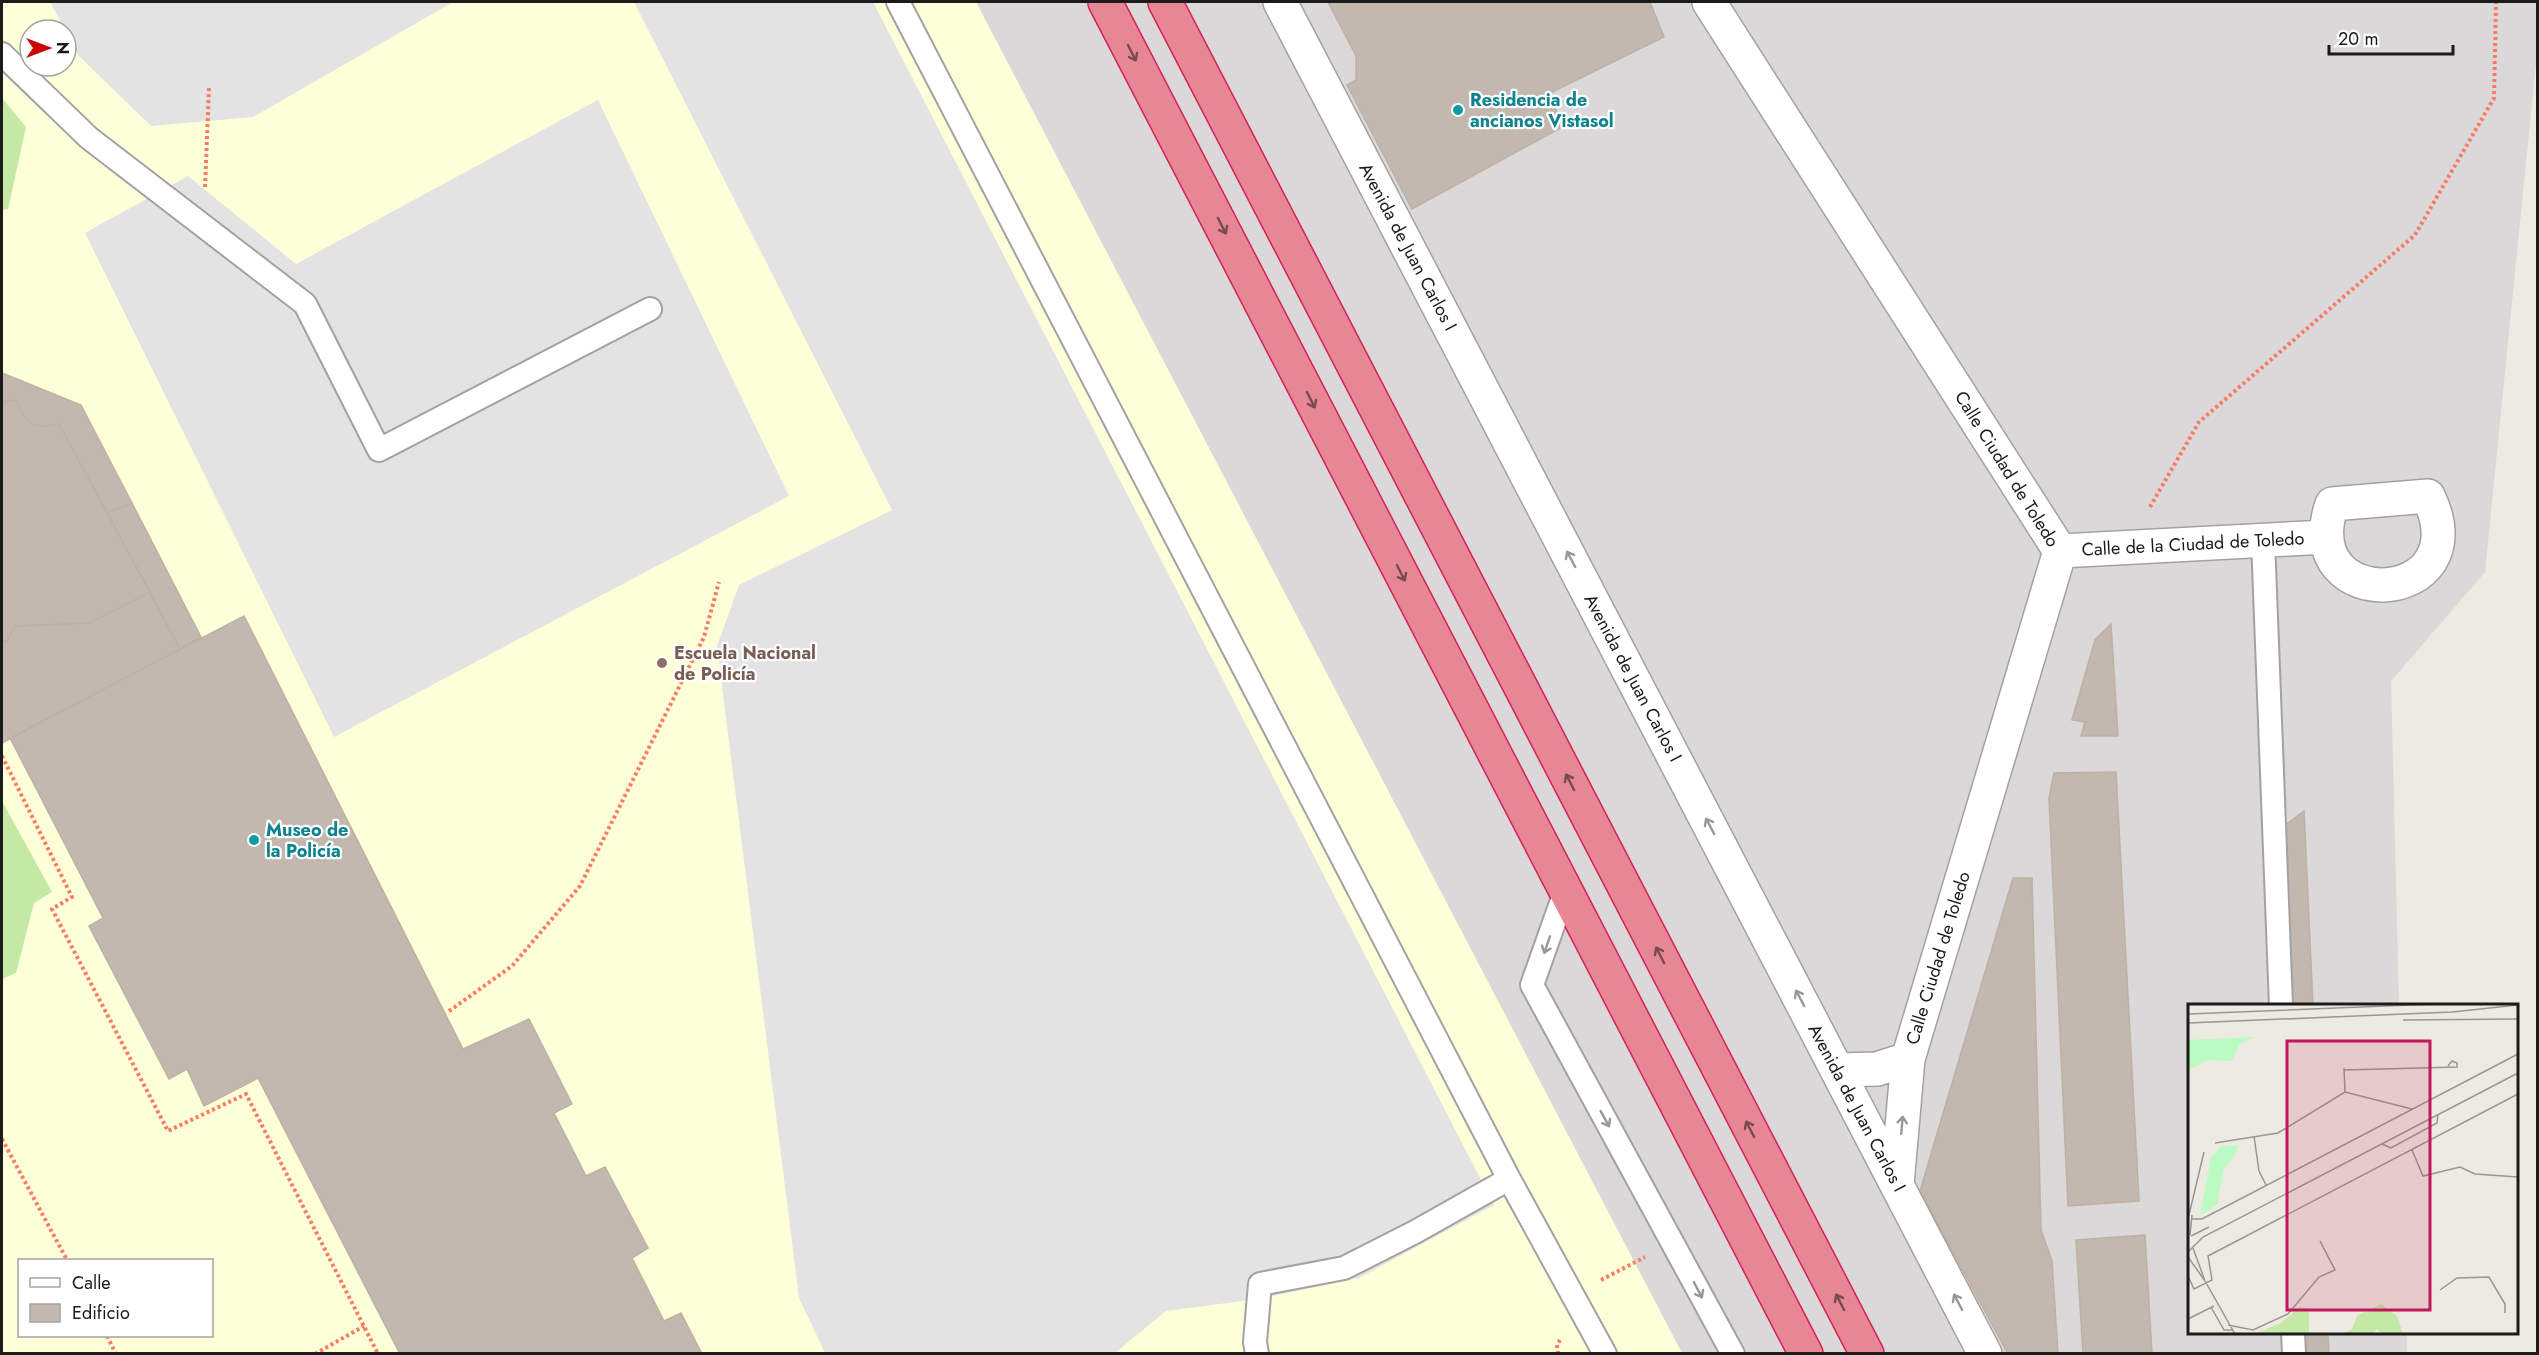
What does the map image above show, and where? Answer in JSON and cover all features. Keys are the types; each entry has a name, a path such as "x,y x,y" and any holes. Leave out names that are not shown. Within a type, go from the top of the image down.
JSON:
{"highway":[{"path":"1105,2 1806,1353"},
{"path":"1165,2 1867,1353"}],"street":[{"name":"Avenida de Juan Carlos I","path":"1280,2 1985,1353"},
{"name":"Calle Ciudad de Toledo","path":"1709,2 2060,551 1908,1059 1897,1184"},
{"name":"Calle de la Ciudad de Toledo","path":"2060,551 2326,537"},
{"name":"Calle Ciudad de Toledo","path":"1837,1070 1877,1069 1908,1059"}],"lane":[{"path":"898,2 1509,1179 1605,1353"},
{"path":"2,54 89,138 305,304 379,450 650,309"},
{"path":"2263,540 2281,1004"},
{"path":"1566,889 1532,985 1733,1353"},
{"path":"1257,1353 1255,1342 1260,1284 1344,1268 1415,1232 1509,1179"},
{"path":"2293,1334 2294,1353"}],"path":[{"path":"2127,548 2199,422 2415,235 2494,98 2496,2"},
{"path":"203,225 209,88"},
{"path":"449,1011 512,966 580,886 704,637 719,582"},
{"path":"2,756 72,897 52,909 168,1131 246,1094 378,1353"},
{"path":"2,1139 66,1259"},
{"path":"315,1353 364,1326"},
{"path":"108,1337 116,1353"}],"shaded area":[{"path":"2,2 2537,2 2537,53 2485,572 2391,681 2399,1004 2188,1004 2188,1334 2407,1334 2407,1353 2,1354"},
{"name":"Escuela Nacional de Policía","path":"2,2 976,2 1682,1353 2,1354"},
{"path":"50,2 453,2 253,117 151,126 79,56 78,18 59,18"},
{"path":"634,2 873,2 1494,1205 1359,1278 1258,1299 1166,1311 1115,1353 825,1353 799,1298 717,646 739,585 892,510"},
{"path":"598,100 789,496 334,737 85,233 188,176 296,264"}],"green space":[{"path":"2,98 26,127 8,209 2,210"},
{"path":"2,801 52,892 34,903 16,973 2,979"}],"building":[{"name":"Residencia de ancianos Vistasol","path":"1328,2 1650,2 1664,37 1548,94 1564,126 1412,209 1347,85 1356,80 1356,56"},
{"path":"2,373 81,405 132,503 107,513 59,424 33,425 23,415 16,400 2,402"},
{"path":"16,400 25,418 33,425 59,424 150,592 89,623 15,626 7,641 2,641 2,402"},
{"path":"132,503 201,637 180,649 107,513"},
{"path":"150,592 180,649 2,743 2,641 7,641 15,626 89,623"},
{"path":"244,616 463,1049 529,1019 572,1104 554,1113 586,1176 605,1167 648,1248 632,1258 664,1321 681,1313 702,1354 400,1354 258,1078 204,1106 187,1069 169,1079 89,926 103,918 10,738"},
{"path":"2111,624 2118,736 2081,736 2085,722 2072,720 2095,640"},
{"path":"2116,772 2139,1201 2068,1206 2049,798 2054,773"},
{"path":"2304,811 2313,1004 2291,1004 2283,827"},
{"path":"2013,878 2032,878 2041,1230 2052,1261 2058,1354 2008,1354 1920,1191"},
{"path":"2145,1235 2152,1354 2083,1354 2076,1240"},
{"path":"2307,1334 2328,1334 2329,1354 2307,1354"}],"place":[{"name":"Residencia de ancianos Vistasol","path":"1458,110"},
{"name":"Escuela Nacional de Policía","path":"662,663"},
{"name":"Museo de la Policía","path":"254,840"}]}
